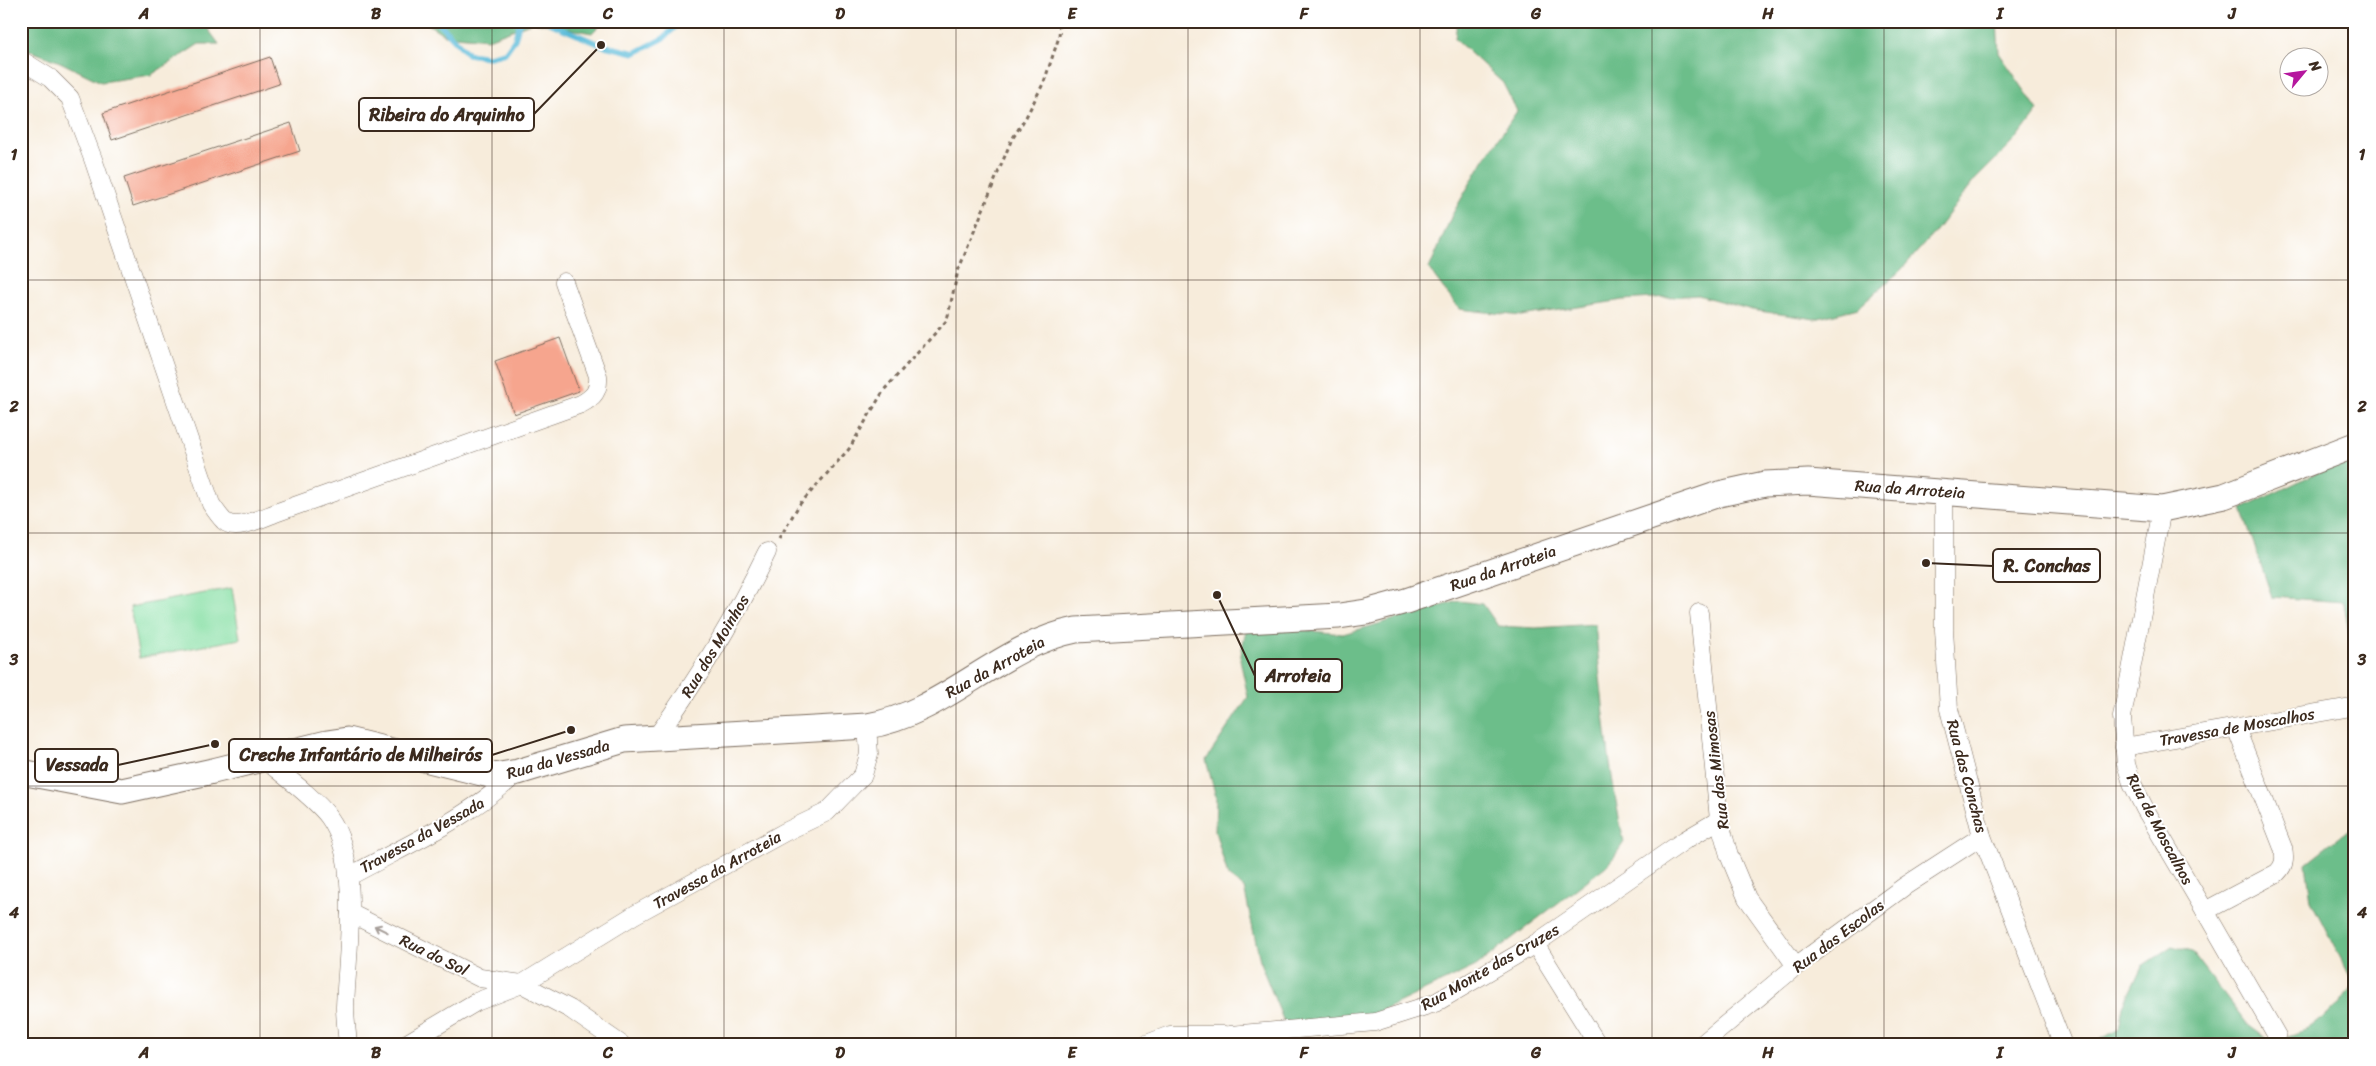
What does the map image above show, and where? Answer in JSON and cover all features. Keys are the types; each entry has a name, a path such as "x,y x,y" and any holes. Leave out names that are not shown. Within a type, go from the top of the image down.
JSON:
{"main road":[{"name":"Rua da Arroteia","path":"657,736 883,724 922,707 1035,642 1057,634 1076,630 1366,612 1406,602 1720,494 1765,484 1808,482 2162,509 2224,496 2355,445"},
{"name":"Rua da Vessada","path":"21,772 122,791 347,740 494,776 518,772 624,740 657,736"}],"street":[{"path":"21,60 50,78 70,98 94,159 212,504 225,522 233,525 278,512 572,408 592,398 598,388 598,376 564,282"},
{"name":"Rua das Conchas","path":"1944,492 1944,630 1949,709 1982,836 2062,1045"},
{"name":"Rua de Moscalhos","path":"2162,509 2122,717 2124,747 2129,773 2146,809 2277,1036"},
{"name":"Rua dos Moinhos","path":"657,736 696,682 738,611 767,552"},
{"name":"Rua das Mimosas","path":"1699,613 1720,820 1729,855 1748,898 1796,966"},
{"name":"Travessa de Moscalhos","path":"2124,747 2351,707"},
{"name":"Travessa da Arroteia","path":"522,984 634,915 785,832 826,812 863,775 869,754 866,726"},
{"path":"2205,911 2277,873 2283,867 2285,859 2284,848 2236,728"},
{"path":"264,758 328,816 340,836 348,877 350,914 345,1009 348,1045"},
{"name":"Travessa da Vessada","path":"348,877 460,817 496,793 518,772"},
{"name":"Rua Monte das Cruzes","path":"1144,1045 1170,1035 1230,1035 1375,1022 1435,1003 1535,944 1685,840 1720,820"},
{"name":"Rua das Escolas","path":"1701,1045 1796,966 1905,886 1982,836"},
{"name":"Rua do Sol","path":"350,914 480,978 522,984"},
{"path":"1535,944 1598,1045"},
{"path":"404,1045 476,1002 522,984 570,1009 622,1045"},
{"name":"Rua Monte das Cruzes","path":"1208,1045 1230,1035"}],"path":[{"path":"767,552 776,545 799,505 848,449 884,390 947,320 958,271 1010,140 1026,117 1044,82 1059,38 1060,21"}],"green space":[{"path":"21,21 202,21 219,44 199,44 151,75 101,82 60,62 21,47"},
{"path":"423,21 604,21 592,33 533,22 488,39 445,35"},
{"path":"1457,21 1997,21 1999,53 2038,110 2018,137 1974,181 1935,232 1900,271 1858,308 1815,319 1752,310 1698,295 1623,300 1521,316 1459,309 1429,269 1452,215 1483,161 1517,111 1503,83 1455,39"},
{"path":"2355,454 2355,671 2344,602 2272,597 2242,509"},
{"path":"232,588 240,639 139,658 130,607"},
{"path":"1459,601 1483,604 1498,626 1536,628 1595,624 1610,761 1624,842 1610,863 1476,966 1364,1019 1284,1022 1261,965 1244,888 1228,876 1215,831 1216,797 1206,760 1248,697 1240,659 1247,625 1343,634"},
{"path":"2355,768 2355,1045 2091,1045 2119,1029 2123,1006 2142,966 2172,946 2192,952 2248,1025 2271,1042 2308,1029 2340,1004 2354,984 2311,901 2306,863 2353,826 2350,781"}],"building":[{"path":"270,57 279,84 112,140 103,113"},
{"path":"291,123 300,151 133,206 124,178"},
{"path":"560,338 579,391 514,414 495,361"}],"waterway":[{"path":"437,21 468,54 489,57 505,53 515,39 519,23 522,21"},
{"path":"545,21 601,45 635,53 664,38 681,21"}],"place":[{"name":"Ribeira do Arquinho","path":"601,45"},
{"name":"R. Conchas","path":"1926,563"},
{"name":"Arroteia","path":"1217,595"},
{"name":"Creche Infantário de Milheirós","path":"571,730"},
{"name":"Vessada","path":"215,744"}]}
